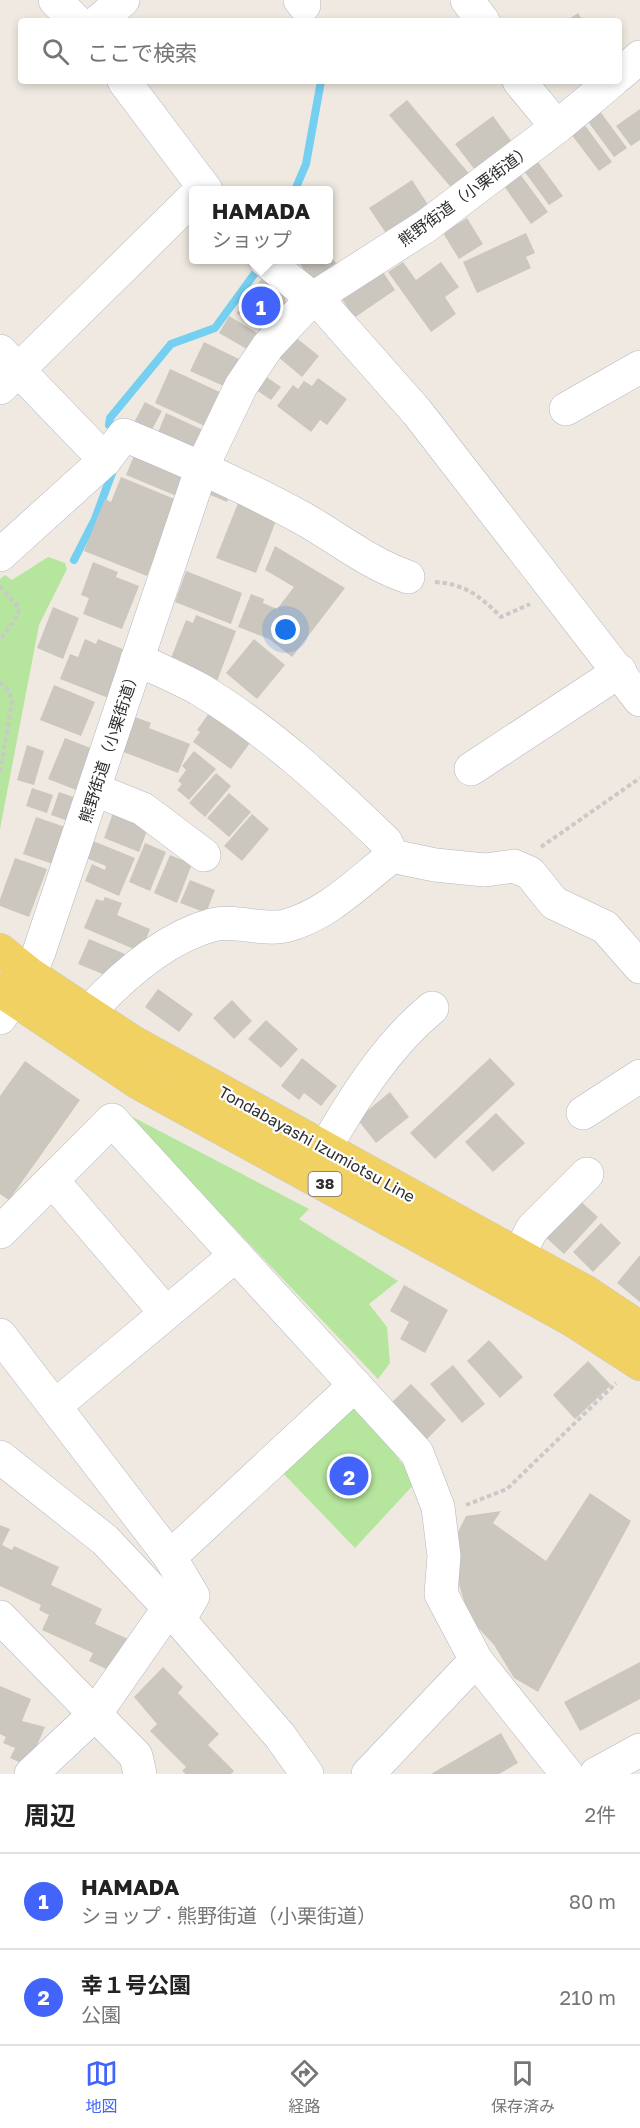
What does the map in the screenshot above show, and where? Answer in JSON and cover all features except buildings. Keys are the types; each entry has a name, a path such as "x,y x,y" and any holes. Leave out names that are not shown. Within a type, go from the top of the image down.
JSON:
{"main road":[{"name":"Tondabayashi Izumiotsu Line","path":"0,950 11,995 137,1082 572,1320 632,1375"},
{"name":"Tondabayashi Izumiotsu Line","path":"11,995 89,1012 133,1042 586,1292 640,1328"}],"street":[{"path":"55,0 73,18"},
{"path":"102,18 123,0"},
{"path":"467,0 481,18"},
{"path":"622,72 640,57"},
{"path":"126,84 198,186"},
{"path":"521,84 557,127"},
{"name":"熊野街道（小栗街道）","path":"11,995 96,790 137,659 202,467 241,386 268,346 312,299 426,226 557,127 608,84"},
{"path":"105,460 6,370 189,202"},
{"path":"269,264 326,309 417,412 620,671 640,700"},
{"path":"566,410 640,367"},
{"path":"0,555 105,460 124,435 202,467 304,519 383,568 408,577"},
{"path":"137,659 198,689 266,736 344,801 386,842 392,856"},
{"path":"471,769 620,671"},
{"path":"96,790 143,809 204,855"},
{"path":"89,1012 130,972 171,944 213,925 284,926 317,914 392,856 435,865 485,870 513,866 531,873 554,903 605,927 640,967"},
{"path":"325,1148 391,1050 415,1022 432,1008"},
{"path":"584,1113 640,1076"},
{"path":"0,1232 112,1120 417,1454 438,1507 444,1556 441,1594 476,1660 567,1774"},
{"path":"519,1254 550,1192 587,1174"},
{"path":"52,1180 166,1313"},
{"path":"55,1406 236,1255"},
{"path":"0,1335 170,1557 193,1596 174,1614 95,1713 31,1774"},
{"path":"170,1557 355,1385"},
{"path":"0,1457 105,1540 174,1614 280,1736 307,1774"},
{"path":"0,1617 136,1756 140,1774"},
{"path":"368,1774 476,1660"},
{"path":"596,1774 640,1750"}],"path":[{"path":"408,577 454,583 482,598 501,617 558,592"},
{"path":"0,586 19,608 18,615 0,640"},
{"path":"0,682 9,691 12,702 0,773"},
{"path":"513,866 640,778"},
{"path":"438,1507 468,1504 507,1489 558,1441 614,1382 632,1375"}],"green space":[{"path":"48,557 65,563 67,569 39,625 0,829 0,579 5,575 12,580"},
{"path":"125,1113 309,1209 299,1219 398,1281 369,1304 387,1327 390,1363 378,1379"},
{"path":"355,1401 416,1482 355,1548 281,1471"}],"waterway":[{"path":"297,186 306,164 320,84"},
{"path":"109,425 110,418 171,344 215,328 255,273"},
{"path":"74,560 95,519 112,473"}],"place":[{"name":"HAMADA","path":"261,306"},
{"name":"幸１号公園","path":"349,1476"}]}
